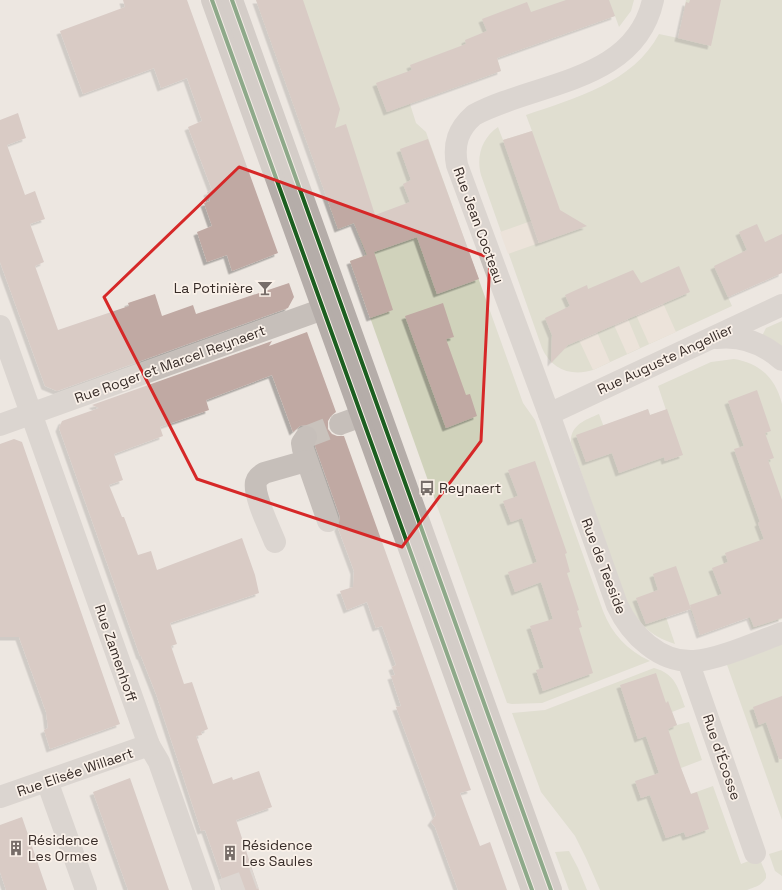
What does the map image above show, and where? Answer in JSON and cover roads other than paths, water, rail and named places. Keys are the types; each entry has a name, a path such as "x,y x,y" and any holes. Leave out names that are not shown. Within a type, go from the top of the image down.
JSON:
{"main road":[{"path":"212,0 332,306 551,890"},
{"path":"232,0 332,306 362,416 532,890"}],"street":[{"name":"Rue Jean Cocteau","path":"549,414 457,165 456,140 463,126 481,111 593,70 613,60 638,36 648,19 653,0"},
{"name":"Rue Auguste Angellier","path":"549,414 782,305"},
{"name":"Rue Roger et Marcel Reynaert","path":"0,425 332,306"},
{"name":"Rue Zamenhoff","path":"0,326 149,746 160,766 204,890"},
{"path":"709,339 725,337 742,338 759,345 782,360"},
{"name":"Rue de Teeside","path":"549,414 621,615 635,633 652,648 672,658 688,661 712,657 782,633"},
{"path":"340,424 362,416"},
{"path":"306,437 302,443 306,461 328,521"},
{"path":"275,542 257,493 256,482 264,473 306,461"},
{"name":"Rue d'Écosse","path":"688,661 755,853"},
{"name":"Rue Elisée Willaert","path":"0,797 149,746"},
{"path":"47,781 86,890"}],"tunnel":[{"path":"306,437 340,424"},
{"path":"222,890 255,878"}],"place":[{"name":"La Potinière","path":"265,288"},
{"name":"Reynaert","path":"427,488"},
{"name":"Résidence Les Ormes","path":"16,848"},
{"name":"Résidence Les Saules","path":"230,853"}]}
